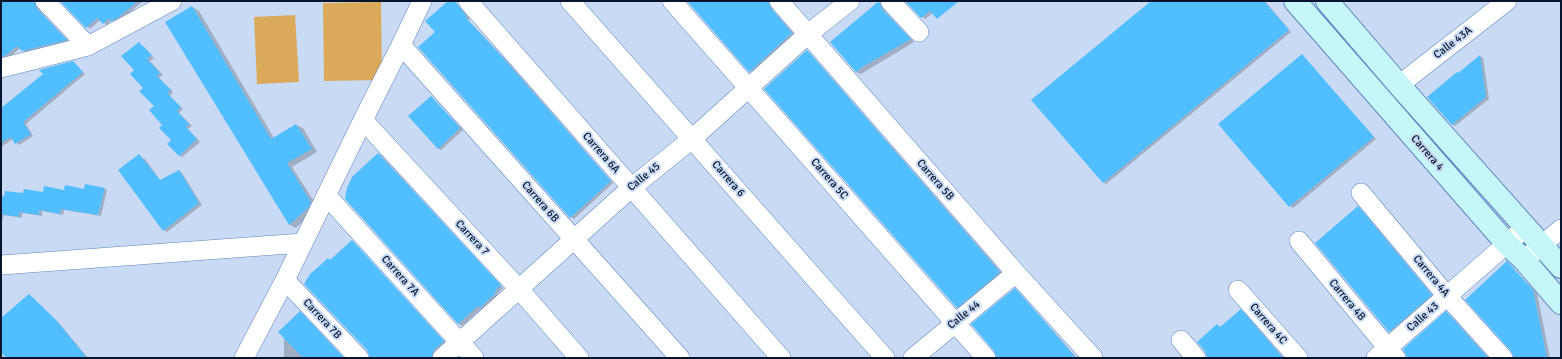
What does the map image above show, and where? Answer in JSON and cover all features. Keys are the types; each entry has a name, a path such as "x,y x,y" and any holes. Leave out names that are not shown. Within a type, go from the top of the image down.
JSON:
{"street":[{"path":"45,1 88,46"},
{"path":"1,68 88,46 152,5 172,1"},
{"path":"249,355 363,120 402,45 422,1"},
{"name":"Carrera 6A","path":"468,1 781,358"},
{"name":"Carrera 6","path":"570,1 885,358"},
{"name":"Carrera 5C","path":"672,1 956,322 986,358"},
{"name":"Carrera 5B","path":"779,1 1016,273 1093,358"},
{"name":"Calle 45","path":"442,358 631,188 692,139 808,34 850,1"},
{"path":"890,1 919,32"},
{"name":"Carrera 4","path":"1295,1 1507,244 1524,260 1561,303"},
{"path":"1327,1 1524,228 1542,245 1561,267"},
{"name":"Calle 43A","path":"1399,85 1507,1"},
{"name":"Carrera 6B","path":"402,45 680,358"},
{"name":"Carrera 7","path":"363,120 519,288 579,358"},
{"name":"Carrera 4A","path":"1361,193 1447,296 1503,358"},
{"name":"Carrera 7A","path":"326,195 474,358"},
{"name":"Calle 43","path":"1387,355 1447,296 1524,228"},
{"path":"1524,260 1561,229"},
{"name":"Carrera 4B","path":"1299,241 1387,355"},
{"path":"1,265 303,243"},
{"name":"Calle 44","path":"913,358 1016,273"},
{"name":"Carrera 7B","path":"286,280 359,358"},
{"name":"Carrera 4C","path":"1238,290 1298,358"},
{"path":"1181,340 1196,358"}],"shaded area":[{"path":"381,2 382,80 324,81 323,3"},
{"path":"295,15 299,82 257,84 254,17"}],"building":[{"path":"1,1 34,1 37,9 67,40 22,51 17,46 1,57"},
{"path":"60,1 138,1 119,17 111,21 109,18 103,24 97,18 86,28"},
{"path":"448,1 454,1 458,5 467,17 466,18 611,181 570,218 418,47 435,32 425,21"},
{"path":"687,1 768,1 771,8 792,33 749,72"},
{"path":"879,1 882,9 911,39 856,72 830,42"},
{"path":"905,1 959,1 937,19 930,11 921,18"},
{"path":"1151,1 1264,1 1289,30 1103,183 1031,100"},
{"path":"192,6 271,139 296,124 312,149 287,163 311,202 308,208 289,225 165,22"},
{"path":"139,42 152,55 147,59 160,73 157,76 171,90 167,93 181,107 177,111 189,124 186,127 197,139 179,156 167,144 171,140 159,128 162,125 149,110 154,106 139,91 143,88 130,74 134,70 121,56"},
{"path":"807,50 1000,272 957,308 764,89"},
{"path":"1302,54 1374,137 1289,207 1218,124"},
{"path":"1480,55 1486,97 1452,125 1427,97"},
{"path":"73,61 83,72 23,122 31,134 15,144 11,137 1,143 1,108 43,74 39,70"},
{"path":"431,96 460,128 438,149 408,116"},
{"path":"378,153 501,285 494,292 496,293 480,308 478,306 458,324 345,199 347,188 352,177"},
{"path":"139,154 160,180 179,170 199,203 163,231 118,170"},
{"path":"85,184 105,188 98,215 61,209 60,214 39,210 39,215 19,212 19,217 1,214 1,196 4,196 5,191 23,193 24,189 43,192 44,186 64,190 65,185 84,189"},
{"path":"1358,206 1432,295 1389,332 1315,243"},
{"path":"352,240 444,341 434,350 431,358 370,358 367,350 304,284 310,274 328,258 330,260"},
{"path":"1507,261 1533,290 1547,358 1514,358 1511,351 1465,300"},
{"path":"1015,288 1076,358 997,358 994,351 971,324"},
{"path":"29,294 56,320 87,358 6,358 1,352 1,318"},
{"path":"1241,309 1283,358 1207,358 1205,351 1197,342 1217,324 1220,327"},
{"path":"300,311 344,358 303,358 278,332"},
{"path":"1446,311 1488,358 1407,358 1403,349"}]}
